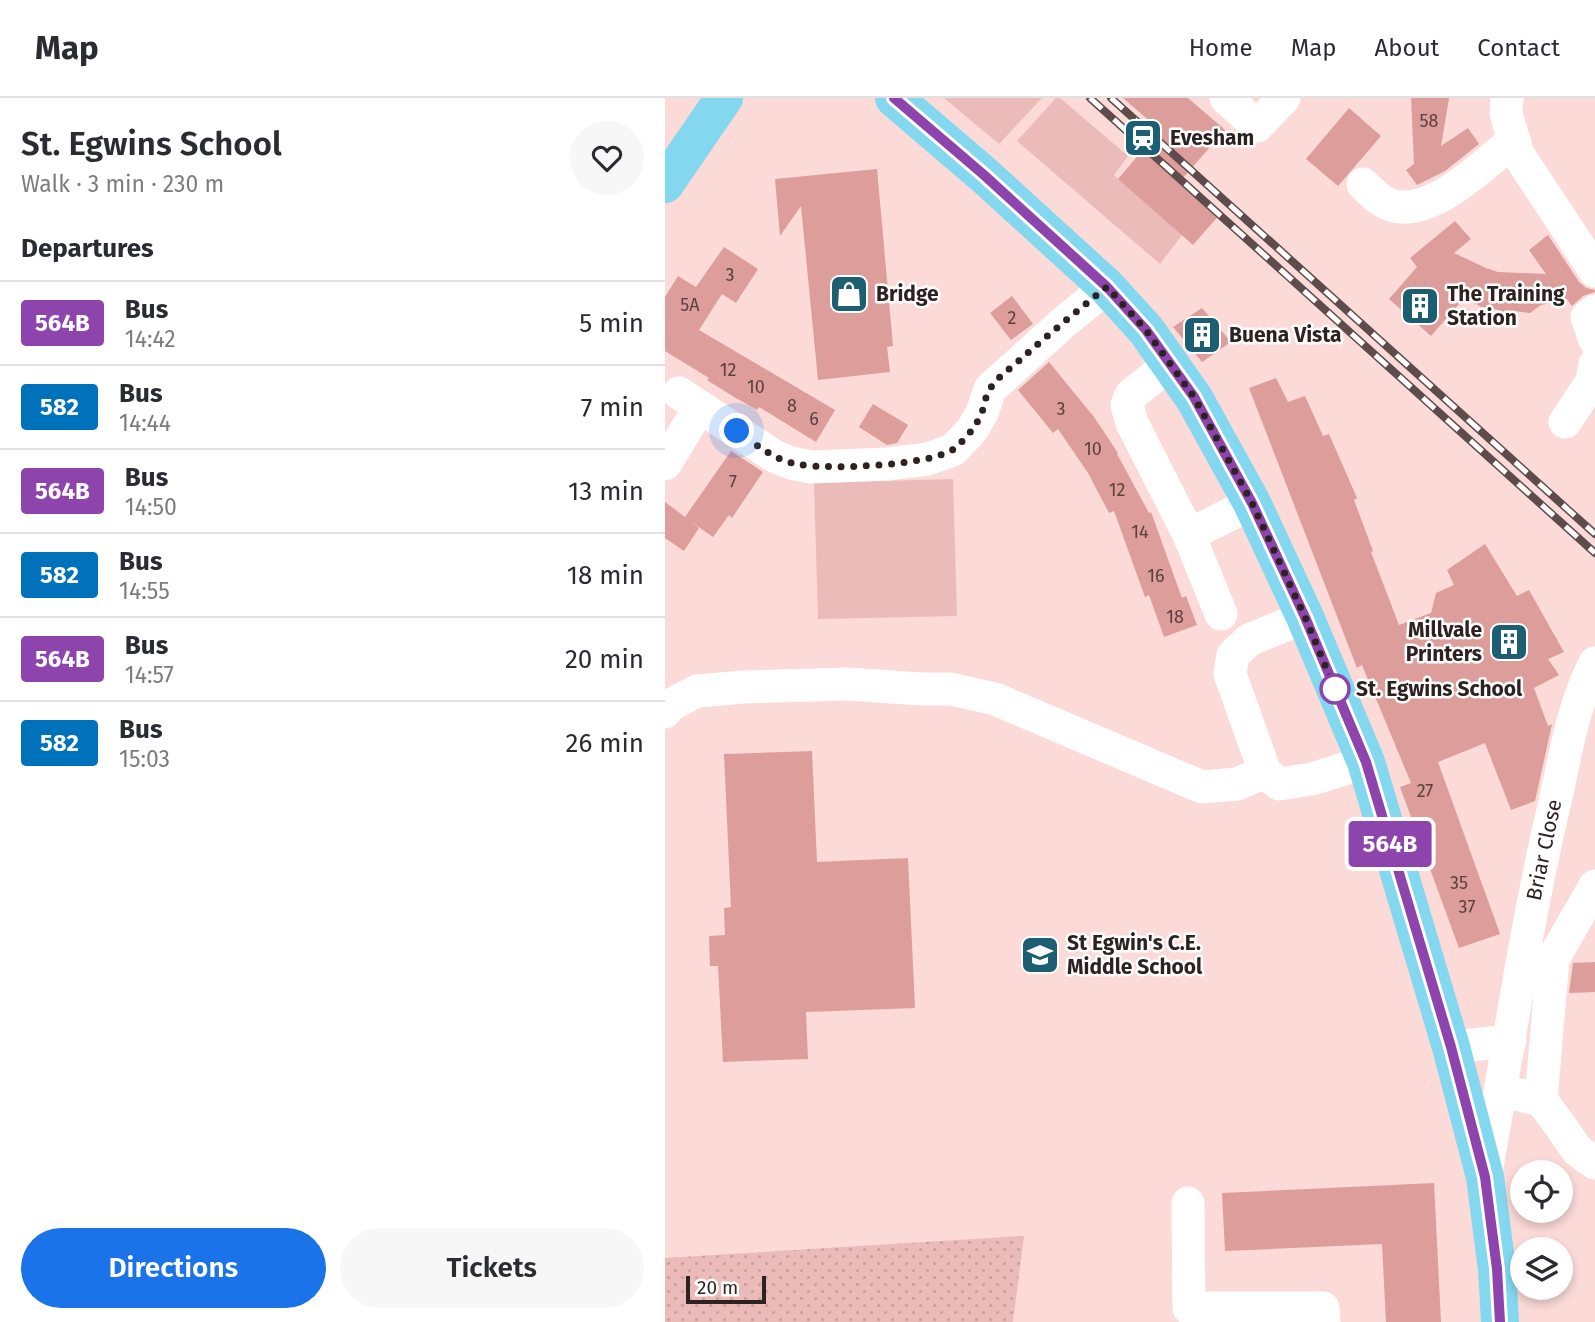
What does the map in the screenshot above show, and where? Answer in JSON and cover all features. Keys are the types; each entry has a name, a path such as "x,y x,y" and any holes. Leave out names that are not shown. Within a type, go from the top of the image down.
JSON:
{"main road":[{"path":"894,98 984,175 1107,287 1146,330 1194,397 1252,503 1305,617 1366,762 1451,1047 1485,1177 1497,1269 1500,1322"},
{"path":"665,184 717,101"}],"street":[{"path":"1226,98 1257,126 1284,98"},
{"path":"1507,98 1506,114 1518,154 1595,271"},
{"path":"1363,184 1390,205 1418,207 1447,194 1514,140"},
{"path":"665,464 690,400 774,456 811,467 887,464 928,459 953,450 972,430 982,413 990,389 1053,331 1107,287"},
{"path":"1170,364 1131,395 1127,405 1132,422 1189,535 1221,614"},
{"path":"1565,422 1592,381 1595,364"},
{"path":"1189,535 1252,503"},
{"path":"1305,617 1249,640 1233,655 1230,674 1265,772 1279,784 1312,779 1366,762"},
{"name":"Briar Close","path":"1485,1177 1536,881 1570,737 1585,683 1595,663"},
{"path":"665,712 667,707 697,691 744,687 847,684 951,689 995,699 1202,787 1237,784 1265,772"},
{"path":"1541,1100 1553,959 1595,886"},
{"path":"1451,1047 1510,1041"},
{"path":"1501,1091 1541,1100 1577,1150 1595,1163"},
{"path":"1188,1203 1190,1315 1262,1315 1323,1308 1324,1322"}],"shaded area":[{"path":"944,98 1042,98 999,144"},
{"path":"1056,98 1060,98 1128,156 1114,175 1182,235 1160,264 1017,141"},
{"path":"953,479 957,616 818,619 814,483"},
{"path":"1024,1236 1013,1322 665,1322 665,1258"}],"building":[{"path":"1123,98 1188,98 1225,130 1182,179 1221,213 1193,245 1118,179 1160,130"},
{"path":"1411,98 1449,98 1441,146 1468,128 1479,144 1445,171 1417,185 1406,170 1414,164"},
{"path":"1349,108 1381,136 1338,186 1306,159"},
{"name":"Bridge","path":"877,169 893,346 887,347 890,372 818,380 801,206 780,236 775,179"},
{"path":"1455,221 1471,239 1454,253 1498,272 1546,274 1529,250 1548,235 1579,282 1595,292 1583,296 1572,306 1567,299 1541,305 1530,313 1507,313 1481,307 1465,297 1431,336 1389,299 1417,267 1410,258"},
{"path":"724,247 758,269 736,303 722,294 699,330 835,410 816,442 759,407 757,410 734,397 665,351 665,297 678,276 696,287"},
{"path":"1012,296 1033,324 1011,340 990,313"},
{"name":"Buena Vista","path":"1202,308 1231,342 1202,362 1173,327"},
{"path":"1049,362 1094,417 1118,453 1149,513 1151,512 1182,598 1186,596 1197,625 1164,637 1149,595 1145,597 1114,511 1109,513 1088,473 1058,429 1053,433 1018,390"},
{"path":"1276,378 1288,402 1305,396 1323,436 1329,434 1357,498 1354,500 1373,551 1371,552 1399,625 1431,613 1436,593 1454,585 1447,570 1485,544 1517,596 1529,590 1564,652 1548,659 1559,675 1534,688 1548,726 1552,724 1535,801 1511,810 1485,743 1438,762 1500,934 1459,948 1400,787 1411,783 1362,665 1357,668 1249,388"},
{"path":"873,404 908,425 897,443 887,445 859,427"},
{"path":"731,451 763,472 732,518 729,515 713,537 690,521 699,528 684,551 665,538 665,502 685,517"},
{"path":"812,751 817,862 908,858 915,1008 806,1012 808,1059 723,1062 718,966 710,966 709,936 725,935 724,908 731,907 724,754"},
{"path":"1595,962 1595,992 1569,993 1573,963"},
{"path":"1434,1183 1441,1322 1386,1322 1382,1244 1225,1251 1222,1193"}],"railway":[{"path":"1090,98 1595,553"},
{"path":"1111,98 1595,534"}],"bus line":[{"name":"564B","path":"894,98 984,175 1107,287 1146,330 1194,397 1252,503 1305,617 1366,762 1451,1047 1485,1177 1497,1269 1500,1322"}],"place":[{"name":"Evesham","path":"1143,138"},
{"name":"Bridge","path":"849,294"},
{"name":"The Training Station","path":"1420,306"},
{"name":"Buena Vista","path":"1202,335"},
{"name":"Millvale Printers","path":"1509,642"},
{"name":"St. Egwins School","path":"1335,689"},
{"name":"St Egwin's C.E. Middle School","path":"1040,955"}],"route":[{"path":"737,431 774,456 811,467 887,464 928,459 953,450 972,430 982,413 990,389 1003,375 1107,287 1146,330 1194,397 1252,503 1335,689"}]}
